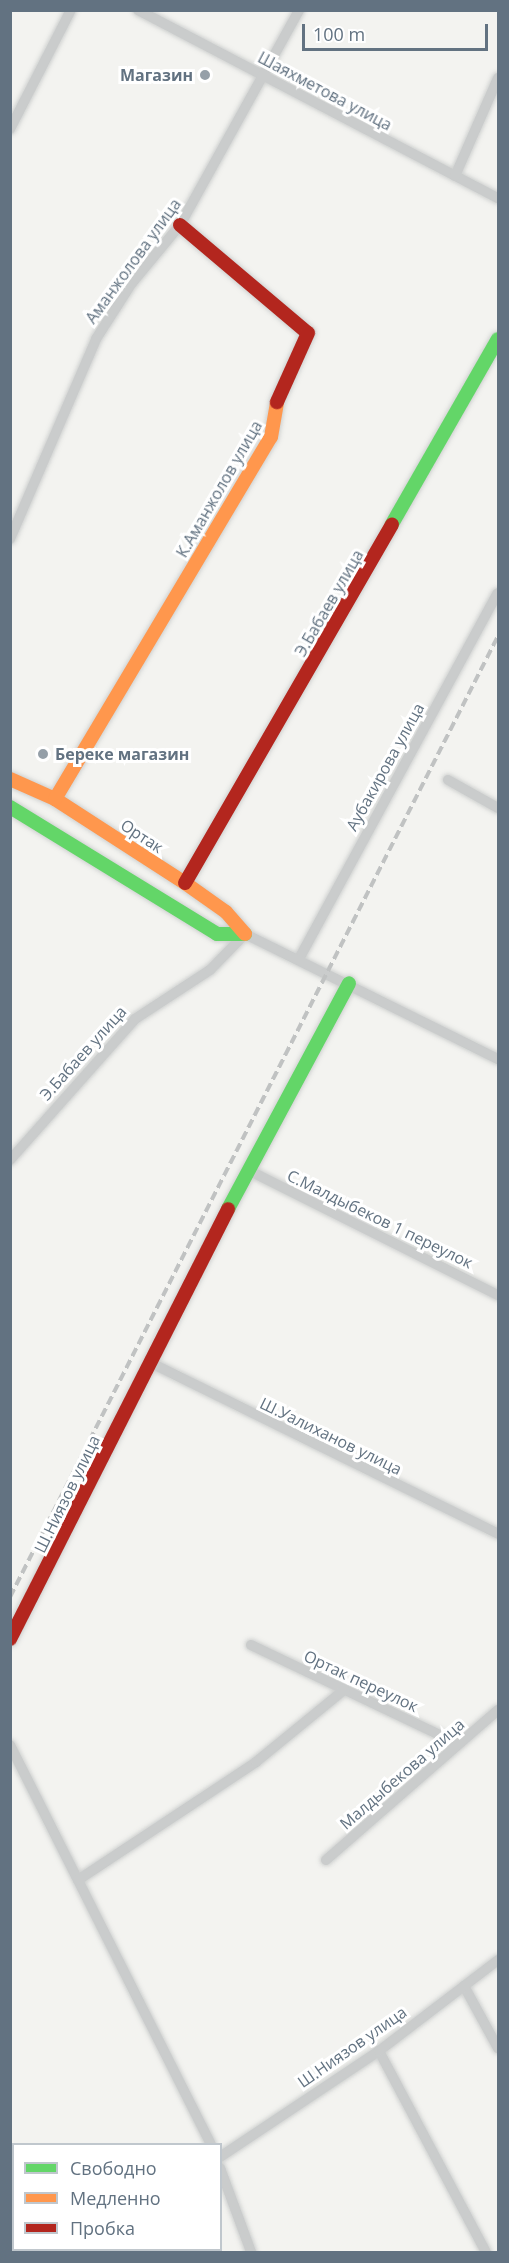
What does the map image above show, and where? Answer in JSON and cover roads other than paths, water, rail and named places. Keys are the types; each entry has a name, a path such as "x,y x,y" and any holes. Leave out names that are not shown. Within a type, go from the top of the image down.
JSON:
{"street":[{"path":"10,129 71,10"},
{"name":"Шаяхметова улица","path":"138,10 498,198"},
{"name":"Аманжолова улица","path":"10,539 96,339 132,283 180,225 266,78 299,10"},
{"path":"455,176 498,78"},
{"name":"К.Аманжолов улица","path":"55,800 272,437 280,388 308,333 180,225"},
{"name":"Э.Бабаев улица","path":"185,883 498,339"},
{"name":"Аубакирова улица","path":"300,957 498,593"},
{"name":"Ортак","path":"10,779 55,800 185,883 226,912 245,934"},
{"path":"448,780 498,808"},
{"name":"Ортак","path":"10,807 217,934 245,934 300,957 498,1059"},
{"name":"Э.Бабаев улица","path":"10,1160 135,1019 210,970 245,934"},
{"name":"Ш.Ниязов улица","path":"10,1639 248,1170 349,983"},
{"name":"С.Малдыбеков 1 переулок","path":"248,1170 498,1295"},
{"name":"Ш.Уалиханов улица","path":"151,1363 498,1534"},
{"name":"Ортак переулок","path":"251,1645 459,1744"},
{"path":"78,1880 256,1762 344,1690"},
{"name":"Малдыбекова улица","path":"326,1860 498,1710"},
{"path":"10,1745 184,2081 210,2143"},
{"name":"Ш.Ниязов улица","path":"222,2156 379,2051 498,1960"},
{"path":"464,1986 498,2048"},
{"path":"379,2051 486,2253"},
{"path":"222,2173 251,2253"}],"railway":[{"path":"10,1597 498,636"}],"place":[{"name":"Магазин","path":"205,75"},
{"name":"Береке магазин","path":"43,754"}]}
